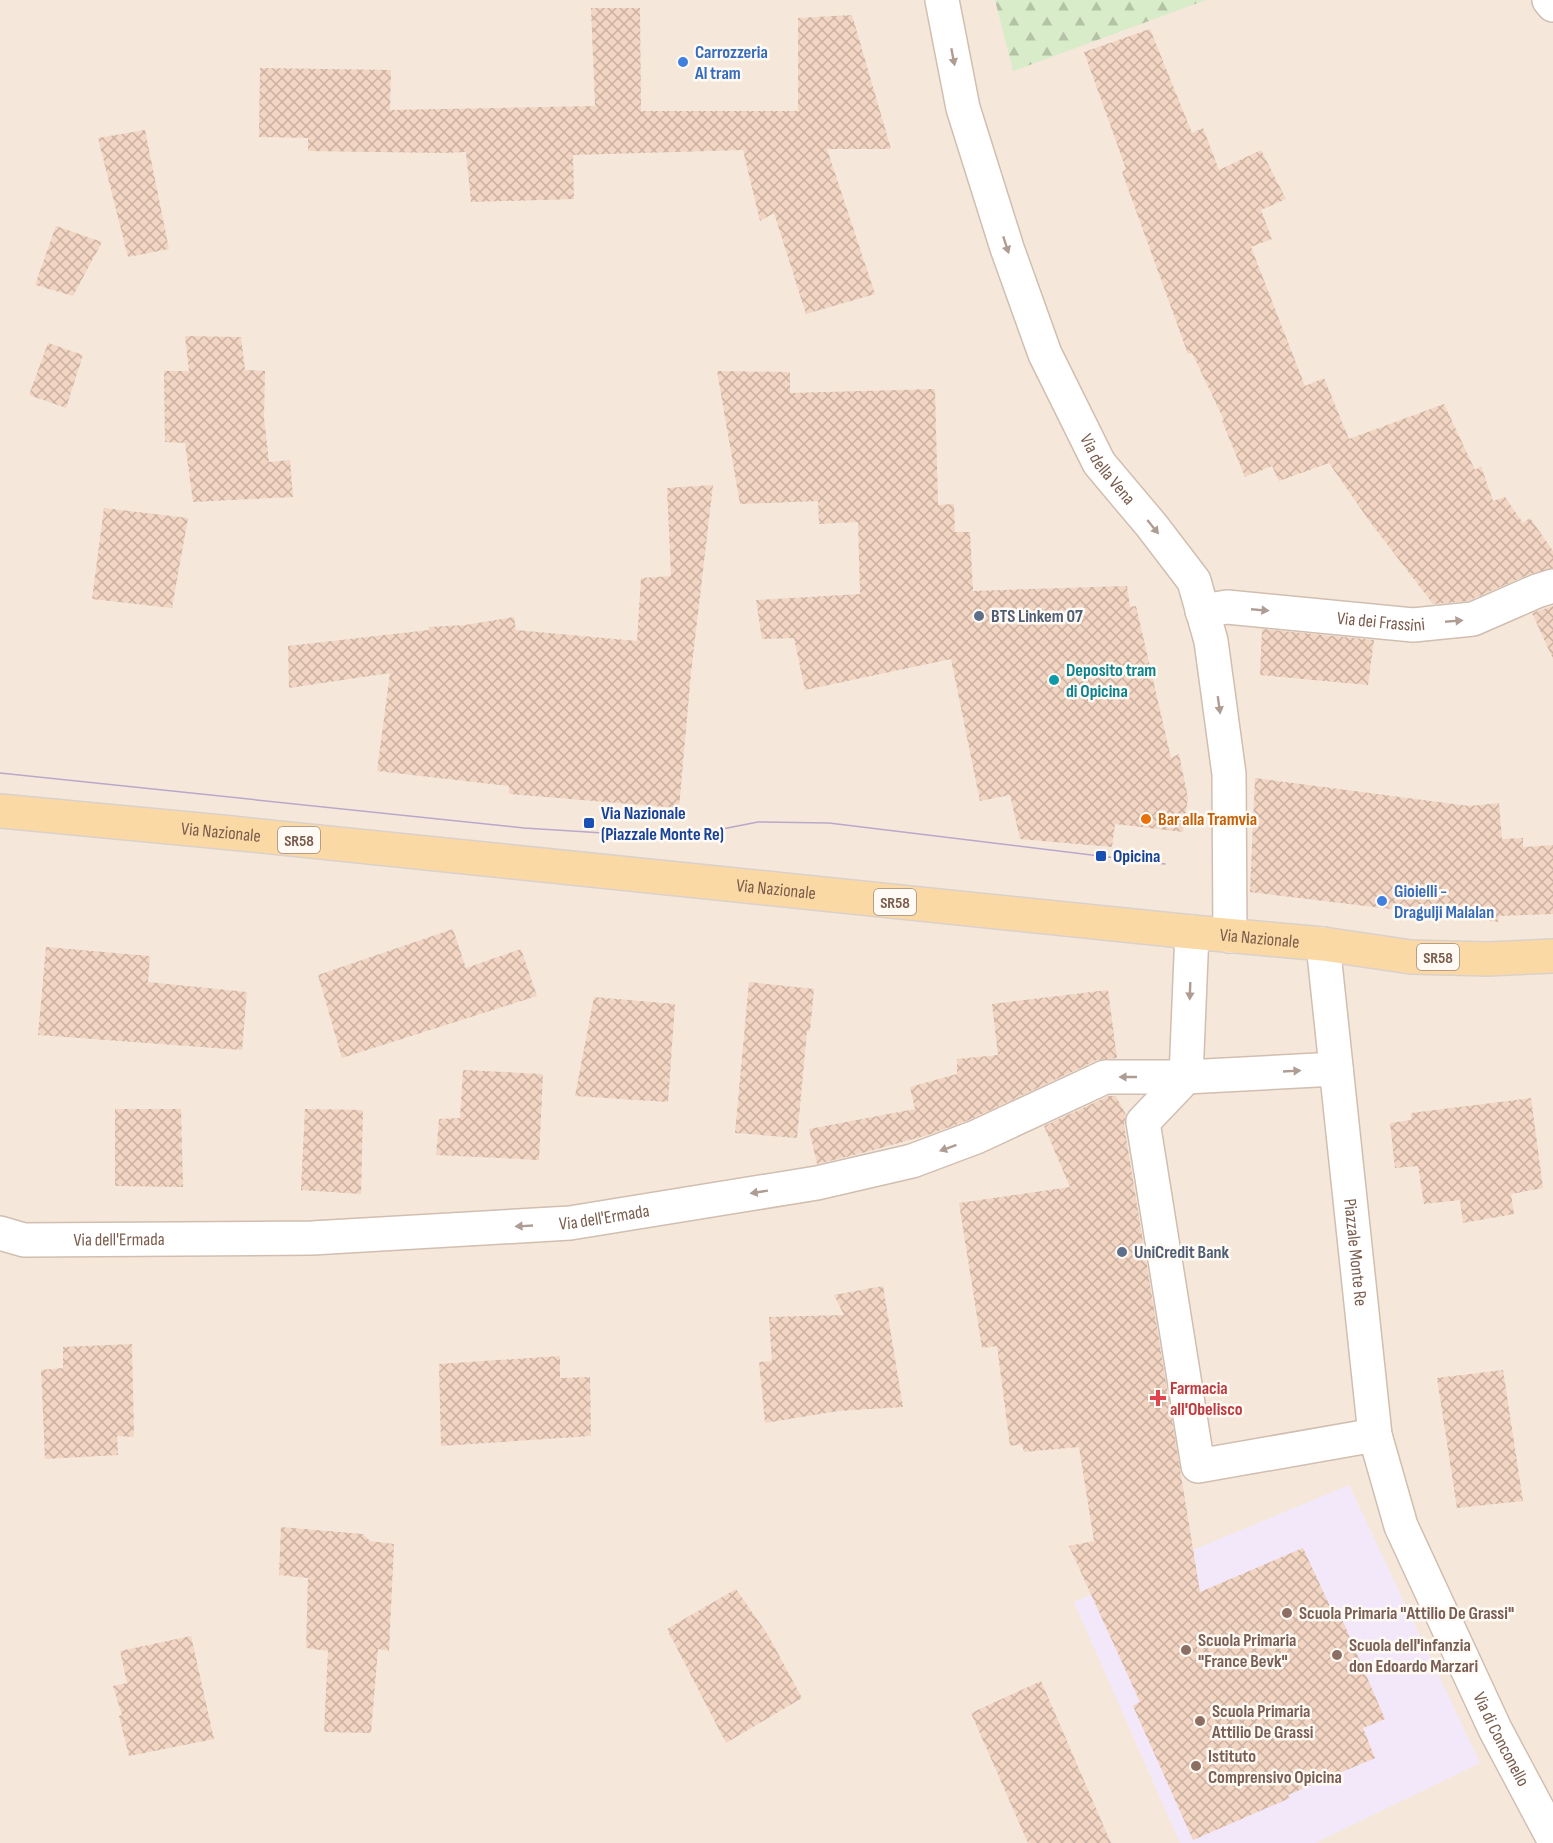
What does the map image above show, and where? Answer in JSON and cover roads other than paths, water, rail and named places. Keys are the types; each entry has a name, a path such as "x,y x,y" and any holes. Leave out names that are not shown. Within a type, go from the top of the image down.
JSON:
{"main road":[{"name":"Via Nazionale","path":"0,811 1323,944 1411,957 1488,959 1553,956"}],"street":[{"name":"Via della Vena","path":"942,0 963,108 1007,248 1045,354 1099,463 1194,581 1210,641 1229,774 1230,936"},
{"path":"1549,0 1553,5"},
{"name":"Via dei Frassini","path":"1202,611 1227,607 1413,625 1473,619 1553,586"},
{"path":"1192,932 1186,1077 1143,1122 1198,1466 1375,1435"},
{"name":"Piazzale Monte Re","path":"1323,944 1375,1435"},
{"name":"Via dell'Ermada","path":"0,1233 24,1240 312,1238 570,1223 817,1183 912,1161 976,1137 1105,1077 1186,1077 1336,1069"},
{"name":"Via di Conconello","path":"1375,1435 1401,1526 1495,1729 1553,1838"}],"tram line":[{"path":"0,773 524,828 651,836 707,832 758,822 829,823 1165,864"}],"place":[{"name":"Carrozzeria Al tram","path":"683,62"},
{"name":"BTS Linkem 07","path":"979,616"},
{"name":"Deposito tram di Opicina","path":"1054,680"},
{"name":"Bar alla Tramvia","path":"1146,819"},
{"name":"Via Nazionale (Piazzale Monte Re)","path":"589,823"},
{"name":"Opicina","path":"1101,856"},
{"name":"Gioielli - Dragulji Malalan","path":"1382,901"},
{"name":"UniCredit Bank","path":"1122,1252"},
{"name":"Farmacia all'Obelisco","path":"1158,1398"},
{"name":"Scuola Primaria \"Attilio De Grassi\"","path":"1287,1613"},
{"name":"Scuola Primaria \"France Bevk\"","path":"1186,1650"},
{"name":"Scuola dell'infanzia don Edoardo Marzari","path":"1337,1655"},
{"name":"Scuola Primaria Attilio De Grassi","path":"1200,1721"},
{"name":"Istituto Comprensivo Opicina","path":"1196,1766"}]}
